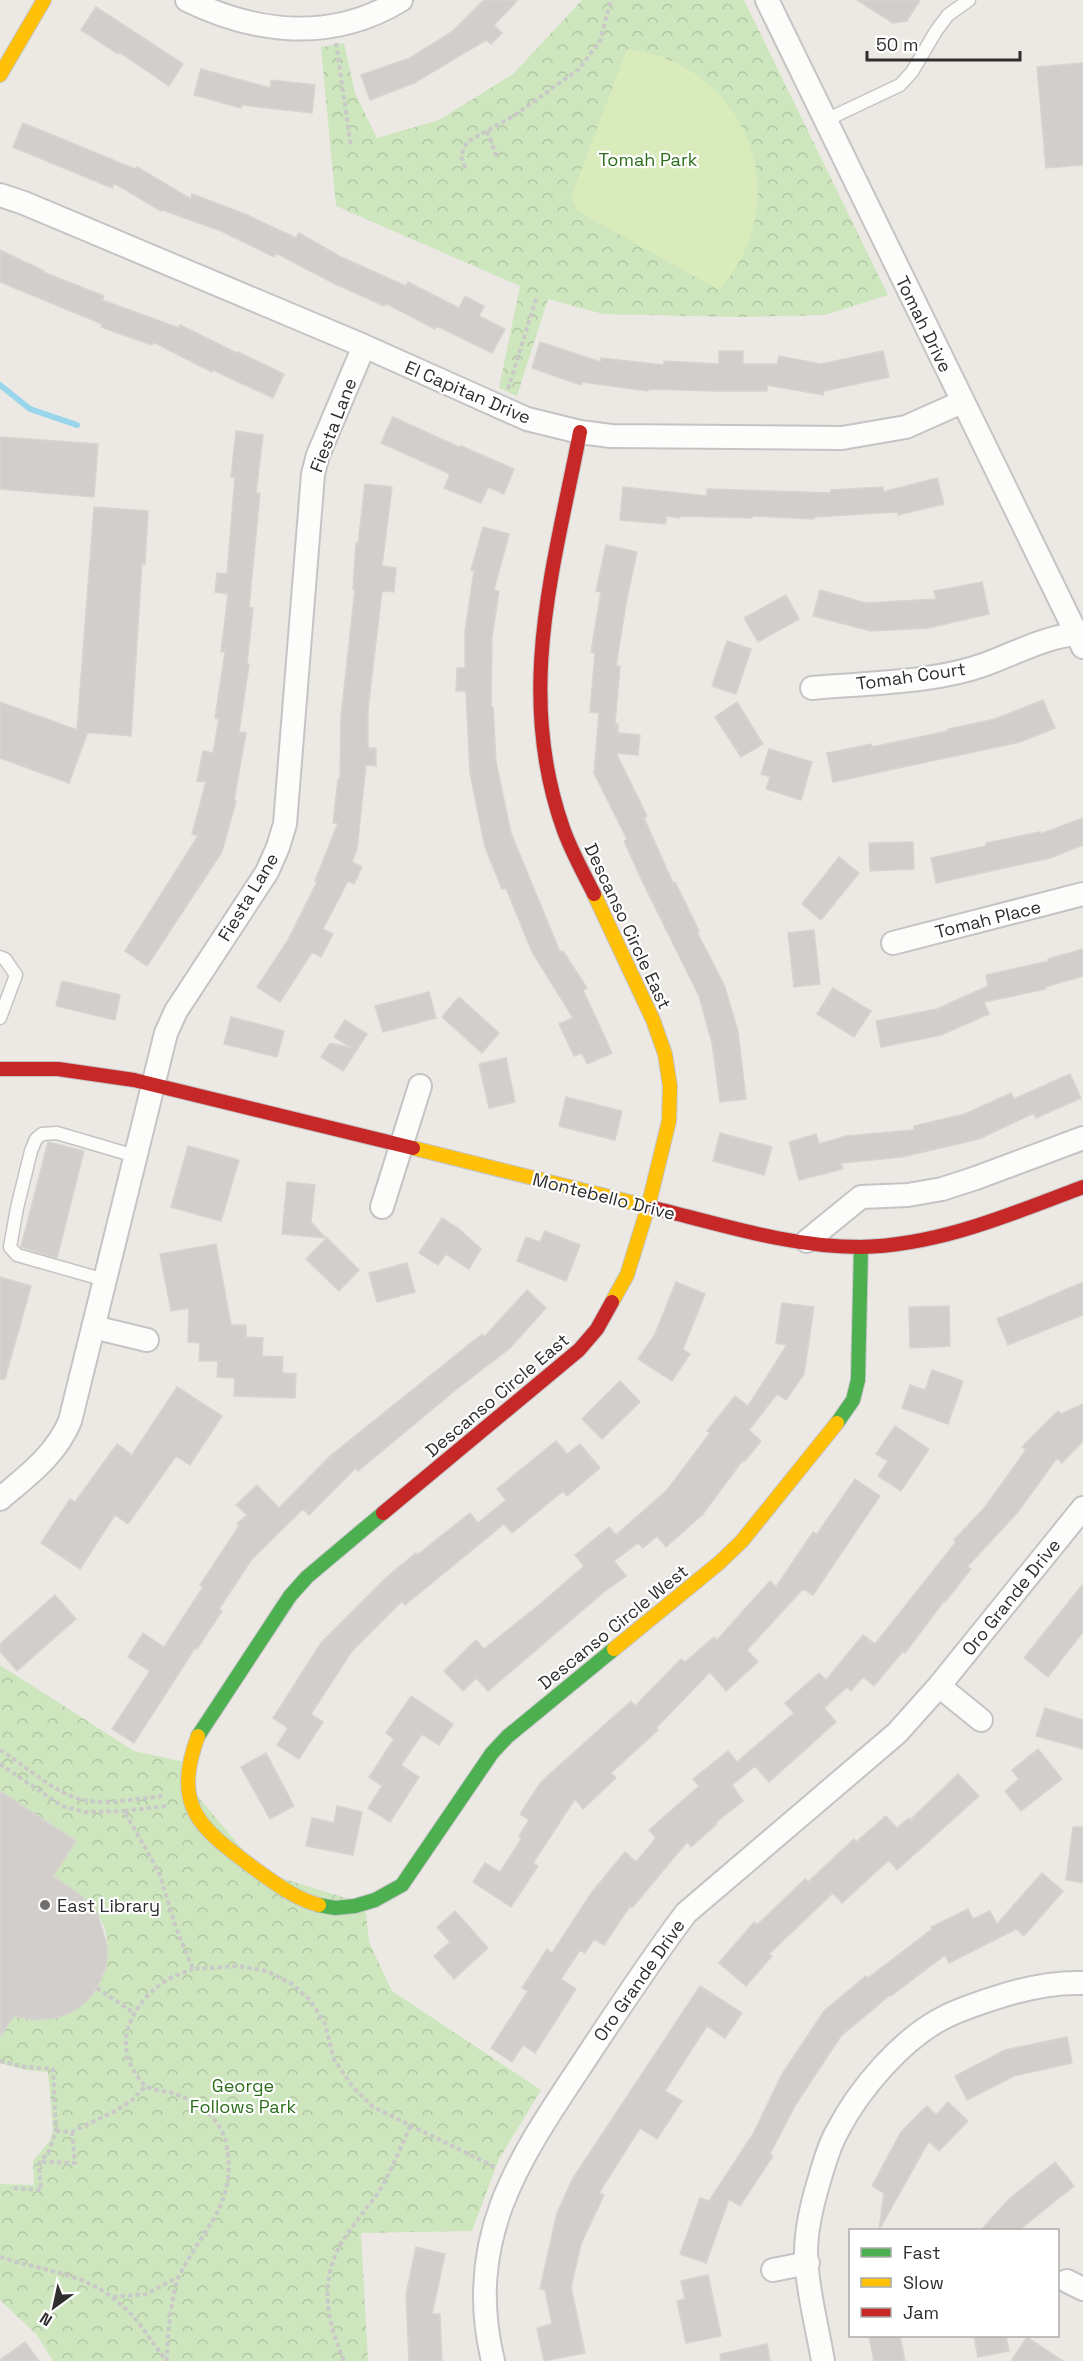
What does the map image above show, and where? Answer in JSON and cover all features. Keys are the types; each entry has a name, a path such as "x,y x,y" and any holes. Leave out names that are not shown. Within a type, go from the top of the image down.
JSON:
{"street":[{"path":"0,75 44,0"},
{"path":"187,0 215,13 251,23 324,29 356,21 401,0"},
{"name":"Tomah Drive","path":"767,0 962,402 1081,636"},
{"name":"El Capitan Drive","path":"0,195 24,203 364,346 527,419 580,432 610,436 842,438 906,427 962,402"},
{"name":"Fiesta Lane","path":"0,1499 51,1455 63,1438 70,1421 166,1033 176,1011 267,872 285,824 313,474 318,455 364,346"},
{"name":"Descanso Circle East","path":"262,1872 214,1839 203,1826 191,1805 189,1763 193,1746 202,1728 290,1596 307,1577 558,1371 597,1329 627,1275 648,1207 669,1121 670,1086 665,1053 644,1000 563,830 550,783 540,729 539,669 543,623 580,432"},
{"name":"Tomah Court","path":"812,688 944,675 984,665 1046,640 1081,636"},
{"name":"Tomah Place","path":"893,943 1083,894"},
{"name":"Montebello Drive","path":"0,1069 61,1068 153,1084 756,1233 861,1247 924,1240 968,1229 1083,1187"},
{"path":"382,1208 420,1086"},
{"path":"807,1241 861,1197 908,1195 942,1189 1083,1138"},
{"name":"Descanso Circle West","path":"262,1872 301,1898 324,1907 342,1908 384,1898 402,1885 415,1869 492,1753 508,1737 719,1563 742,1541 842,1417 853,1400 858,1380 861,1247"},
{"path":"93,1327 147,1340"},
{"name":"Oro Grande Drive","path":"494,2361 485,2279 494,2224 513,2176 529,2144 660,1947 686,1913 897,1733 939,1686 1083,1508"},
{"path":"939,1686 981,1720"},
{"path":"823,2361 806,2253 812,2204 837,2130 858,2097 880,2070 910,2042 941,2019 981,2002 1027,1988 1067,1982 1083,1983"},
{"path":"773,2270 808,2263"}],"lane":[{"path":"824,121 900,85 912,72 948,15 969,0"},
{"path":"0,957 5,959 15,975 0,1018"},
{"path":"105,1280 12,1252 10,1247 17,1208 31,1151 36,1139 42,1134 57,1133 135,1156"}],"path":[{"path":"465,168 461,156 467,141 515,115 579,69 600,41 611,0"},
{"path":"334,27 351,147"},
{"path":"487,131 497,157"},
{"path":"503,408 537,296"},
{"path":"0,1750 67,1794 82,1800 95,1802 170,1795 177,1804"},
{"path":"0,1764 62,1806 85,1812 124,1811 177,1804 191,1805"},
{"path":"124,1811 159,1872 176,1928 193,1969"},
{"path":"166,2360 174,2292 178,2277 226,2193 231,2168 226,2140 217,2122 202,2108 183,2096 146,2086 132,2068 125,2052 126,2034 134,2013 149,1993 162,1984 193,1969 239,1966 267,1971 292,1984 310,2001 325,2024 334,2059 352,2086 373,2107 513,2176"},
{"path":"97,1988 134,2013"},
{"path":"0,2061 25,2067 54,2069 56,2131 52,2145 39,2164 41,2190 10,2188"},
{"path":"56,2131 72,2132 115,2111 131,2101 146,2086"},
{"path":"344,2361 329,2319 326,2289 334,2261 346,2236 378,2193 410,2127"},
{"path":"41,2162 75,2163 72,2132"},
{"path":"0,2257 44,2267 81,2279 112,2298 142,2327 166,2360"},
{"path":"112,2298 146,2294 178,2277"}],"green space":[{"name":"Tomah Park","path":"582,0 744,0 888,295 825,315 739,317 603,314 548,299 517,396 499,388 520,286 336,206 321,47 344,43 355,93 377,138 439,120 513,74"},
{"path":"627,49 669,60 703,80 730,108 748,141 757,178 756,216 743,254 719,290 577,211 571,197"},
{"name":"George Follows Park","path":"0,1665 134,1751 189,1763 189,1786 262,1872 365,1904 369,1942 392,1991 541,2090 499,2159 472,2231 361,2233 368,2361 53,2361 36,2334 0,2300 0,2184 34,2185 33,2161 51,2139 53,2129 48,2072 26,2070 0,2063 0,2038 7,2027 0,2022 4,2011 36,2020 55,2018 73,2011 87,1999 98,1984 105,1966 108,1948 105,1929 96,1911 82,1896 53,1876 76,1841 0,1791"}],"building":[{"path":"484,0 518,0 494,25 502,33 491,44 486,40 414,83 370,100 361,75 410,58 453,31"},
{"path":"857,0 920,0 907,21 893,23"},
{"path":"96,7 183,64 169,86 119,52 118,54 81,30"},
{"path":"1083,63 1083,165 1046,168 1037,67"},
{"path":"201,69 270,88 271,80 315,85 312,113 242,105 241,108 194,95"},
{"path":"23,123 135,169 137,167 191,199 192,194 245,214 296,238 299,233 341,257 406,286 408,282 459,308 465,296 484,306 479,316 505,329 492,353 437,326 435,329 385,303 384,306 331,282 276,253 274,257 221,231 161,211 114,183 112,188 13,147"},
{"path":"0,250 43,272 104,296 102,300 179,328 180,325 284,374 273,398 213,370 212,372 153,342 152,345 101,327 102,324 0,282"},
{"path":"540,342 601,362 601,358 664,365 664,361 719,364 719,351 743,351 743,364 777,364 779,356 821,364 883,351 889,377 824,391 823,395 767,385 767,391 648,389 648,391 582,382 581,385 532,368"},
{"path":"393,417 514,469 504,494 488,487 481,503 444,488 450,474 381,443"},
{"path":"236,431 263,435 256,493 260,493 249,607 253,608 247,664 249,665 239,732 246,733 234,800 236,801 222,852 147,966 125,951 198,836 192,834 206,782 197,781 203,751 213,753 219,719 215,718 225,652 221,652 228,594 215,592 217,573 227,574 235,477 231,477"},
{"path":"0,437 98,444 94,497 0,489"},
{"path":"937,478 944,504 898,515 898,512 814,517 814,519 666,516 666,524 620,520 623,487 707,496 707,489 831,493 831,490 883,487 883,492"},
{"path":"365,484 392,487 382,566 396,568 394,592 382,591 368,709 368,748 376,748 376,766 366,765 357,849 352,862 362,867 354,884 348,881 323,929 333,934 321,957 312,952 280,1002 257,987 288,940 317,882 315,881 338,823 333,823 338,779 340,779 341,717 355,589 353,589 356,543 358,544"},
{"path":"94,507 148,511 145,564 142,563 131,736 83,732 87,734 69,783 0,758 0,702 77,730"},
{"path":"483,527 509,534 494,590 499,591 492,637 491,707 493,707 496,762 511,833 560,952 563,951 587,988 583,990 612,1053 587,1064 582,1053 574,1056 559,1024 573,1018 532,952 506,888 502,889 485,847 470,773 466,691 456,691 457,668 465,668 465,632 474,571 471,570"},
{"path":"606,545 637,552 616,666 620,666 615,724 618,724 618,733 640,735 638,755 616,753 647,816 644,818 673,883 675,882 725,987 738,1032 746,1099 720,1102 712,1043 699,996 644,885 624,841 627,839 594,773 599,713 590,712 595,653 591,652 601,592 596,591"},
{"path":"982,582 989,614 928,628 871,631 813,616 820,590 866,603 936,599 934,591"},
{"path":"786,595 799,619 758,642 744,618"},
{"path":"727,641 751,649 736,694 712,686"},
{"path":"1043,700 1055,728 1020,742 833,782 827,753 871,744 872,747 948,731 948,729 995,719"},
{"path":"737,702 763,744 741,757 715,717"},
{"path":"769,749 812,762 801,800 766,789 770,777 761,774"},
{"path":"1083,818 1083,845 1050,858 936,883 931,858 986,846 986,843 1040,832 1040,834"},
{"path":"913,842 914,869 870,871 869,843"},
{"path":"839,857 859,873 821,920 802,904"},
{"path":"814,930 820,984 794,987 788,933"},
{"path":"1083,949 1083,976 1045,987 1046,989 984,1002 989,1014 941,1035 881,1047 876,1021 937,1009 988,986 986,975 1049,961 1048,959"},
{"path":"62,981 120,995 115,1020 56,1006"},
{"path":"833,988 871,1011 854,1037 817,1014"},
{"path":"429,992 436,1018 383,1032 375,1006"},
{"path":"459,997 499,1033 482,1053 442,1017"},
{"path":"231,1017 284,1031 277,1057 224,1044"},
{"path":"345,1020 367,1034 343,1071 321,1057 330,1043 352,1048 334,1037"},
{"path":"506,1058 515,1102 489,1108 479,1064"},
{"path":"1070,1074 1081,1098 1036,1118 1034,1113 979,1139 902,1157 841,1163 843,1169 799,1180 789,1142 816,1134 819,1144 846,1136 914,1130 914,1126 965,1114 1011,1093 1014,1099"},
{"path":"566,1097 622,1111 615,1140 559,1126"},
{"path":"720,1133 772,1147 764,1175 713,1161"},
{"path":"48,1142 84,1151 57,1258 21,1247"},
{"path":"188,1146 239,1160 221,1221 171,1207"},
{"path":"287,1182 315,1185 311,1222 326,1238 282,1234"},
{"path":"442,1218 458,1228 481,1249 469,1269 446,1254 438,1265 419,1253"},
{"path":"545,1231 580,1245 566,1281 517,1261 526,1237 540,1242"},
{"path":"327,1238 359,1270 339,1291 306,1259"},
{"path":"216,1244 231,1325 246,1325 246,1337 263,1338 262,1356 283,1357 282,1373 296,1374 295,1398 234,1396 235,1378 217,1377 218,1361 199,1361 200,1343 188,1342 189,1308 171,1311 160,1254"},
{"path":"407,1263 415,1292 377,1302 369,1273"},
{"path":"0,1277 31,1286 5,1379 0,1379"},
{"path":"676,1282 705,1294 683,1349 690,1354 672,1381 638,1359 655,1334"},
{"path":"1083,1282 1083,1315 1008,1345 997,1319"},
{"path":"527,1290 546,1308 510,1348 358,1471 356,1468 309,1515 303,1509 252,1559 219,1609 222,1611 197,1649 195,1648 134,1743 112,1729 150,1671 128,1657 143,1633 164,1647 203,1587 200,1585 239,1526 237,1524 247,1515 236,1505 257,1485 279,1508 330,1456 482,1334 484,1337"},
{"path":"782,1303 814,1307 804,1374 786,1400 777,1394 749,1430 761,1441 745,1461 743,1460 703,1514 666,1547 657,1536 643,1548 638,1543 614,1561 626,1576 605,1591 488,1691 476,1678 463,1691 444,1671 476,1640 484,1649 539,1605 584,1566 575,1555 609,1527 616,1535 667,1490 710,1433 707,1431 735,1396 748,1406 787,1345 776,1343"},
{"path":"949,1306 950,1346 910,1348 909,1307"},
{"path":"932,1370 963,1381 948,1424 902,1408 910,1385 925,1390"},
{"path":"620,1381 640,1402 602,1439 582,1419"},
{"path":"177,1387 222,1416 190,1465 176,1456 128,1524 115,1515 80,1569 41,1543 70,1499 75,1502 117,1444 132,1455"},
{"path":"1083,1404 1083,1441 1062,1463 1057,1458 1017,1513 967,1567 971,1569 905,1653 903,1651 874,1686 863,1677 851,1691 847,1687 824,1708 836,1722 769,1782 755,1766 732,1785 743,1801 715,1823 717,1824 691,1847 687,1842 632,1908 630,1906 604,1945 594,1939 585,1953 580,1950 561,1979 576,1989 535,2053 523,2045 512,2062 491,2048 528,1991 522,1988 547,1949 552,1953 592,1892 625,1852 636,1862 656,1838 649,1830 699,1786 693,1779 728,1751 737,1762 794,1713 785,1703 819,1673 826,1680 863,1635 875,1644 956,1542 954,1540 985,1507 1026,1450 1022,1447 1058,1411 1061,1414"},
{"path":"895,1426 929,1449 901,1491 878,1476 888,1461 876,1454"},
{"path":"556,1441 567,1454 580,1444 600,1468 567,1496 563,1491 512,1533 504,1524 405,1605 402,1601 352,1651 311,1714 323,1722 299,1759 277,1745 288,1728 273,1718 321,1643 388,1576 416,1553 417,1555 470,1513 478,1523 506,1500 497,1489"},
{"path":"855,1479 880,1496 813,1595 803,1589 747,1650 758,1662 726,1691 710,1672 656,1728 658,1730 611,1773 616,1778 583,1809 575,1799 533,1863 538,1866 511,1907 473,1882 485,1863 500,1872 522,1838 519,1836 529,1820 520,1814 541,1782 631,1701 635,1706 681,1659 685,1662 714,1637 717,1640 770,1581 776,1587 813,1532 817,1534"},
{"path":"1083,1584 1083,1632 1048,1677 1024,1658"},
{"path":"55,1595 76,1619 17,1671 0,1651 0,1644"},
{"path":"411,1696 453,1724 439,1745 422,1734 401,1765 419,1777 390,1822 368,1808 382,1786 369,1777 394,1739 386,1733"},
{"path":"1045,1708 1083,1720 1083,1749 1036,1736"},
{"path":"1038,1749 1062,1779 1021,1811 1005,1791 1019,1779 1012,1770"},
{"path":"266,1753 294,1806 270,1819 241,1767"},
{"path":"958,1774 979,1796 897,1870 889,1860 842,1903 833,1893 769,1954 772,1956 746,1986 719,1963 754,1922 757,1925 805,1879 808,1882 854,1839 856,1842 886,1816 897,1828 909,1818 910,1820"},
{"name":"East Library","path":"0,1791 76,1841 53,1876 83,1897 97,1912 108,1948 106,1967 97,1988 86,2002 72,2012 55,2018 36,2020 14,2016 0,2037"},
{"path":"337,1806 362,1812 353,1855 306,1846 312,1818 334,1823"},
{"path":"1073,1827 1083,1827 1083,1883 1066,1880"},
{"path":"1042,1873 1063,1891 1024,1936 1016,1929 949,1963 945,1955 890,1995 841,2036 796,2104 770,2154 773,2156 740,2206 729,2199 706,2263 680,2254 700,2198 709,2201 753,2134 782,2074 824,2011 866,1976 868,1978 932,1929 931,1927 968,1909 973,1919 990,1911 997,1924"},
{"path":"455,1911 488,1948 454,1979 434,1956 450,1942 437,1927"},
{"path":"700,1986 742,2013 725,2038 707,2026 665,2091 682,2101 657,2139 640,2128 599,2193 604,2195 581,2244 571,2287 585,2353 544,2361 537,2328 552,2324 545,2290 540,2289 557,2213 573,2178"},
{"path":"1067,2037 1072,2063 1014,2076 967,2100 955,2076 1005,2050"},
{"path":"948,2102 968,2121 939,2151 929,2141 879,2229 884,2193 872,2186 901,2132 927,2106 936,2115"},
{"path":"1055,2162 1074,2186 1020,2229 982,2229 1009,2199"},
{"path":"416,2247 445,2254 432,2314 440,2314 442,2361 409,2361 406,2295"},
{"path":"708,2275 721,2336 686,2343 677,2301 685,2299 681,2281"},
{"path":"869,2337 900,2337 905,2361 874,2361"},
{"path":"974,2337 1006,2337 1009,2351 978,2357"},
{"path":"1027,2337 1063,2361 1011,2361"},
{"path":"25,2342 39,2361 0,2361 0,2360"},
{"path":"767,2344 770,2361 721,2361 720,2354"}],"waterway":[{"path":"0,385 30,409 77,425"}],"traffic: fast":[{"path":"837,1423 853,1400 858,1380 861,1247"},
{"path":"198,1736 290,1596 307,1577 383,1513"},
{"path":"319,1905 335,1908 355,1906 375,1900 402,1885 492,1753 508,1736 614,1649"}],"traffic: slow":[{"path":"0,75 44,0"},
{"path":"594,894 653,1020 665,1054 670,1086 669,1121 648,1207 627,1275 612,1302"},
{"path":"413,1148 654,1208"},
{"path":"614,1649 719,1563 742,1541 837,1423"},
{"path":"198,1736 188,1782 190,1800 196,1815 220,1842 255,1869 293,1895 319,1905"}],"traffic: jam":[{"path":"580,432 551,581 540,679 542,728 549,777 563,828 594,894"},
{"path":"0,1069 58,1069 134,1080 413,1148"},
{"path":"654,1208 781,1239 860,1247 889,1245 946,1235 1002,1218 1083,1187"},
{"path":"383,1513 579,1350 597,1329 612,1302"}],"place":[{"name":"East Library","path":"45,1905"}]}
